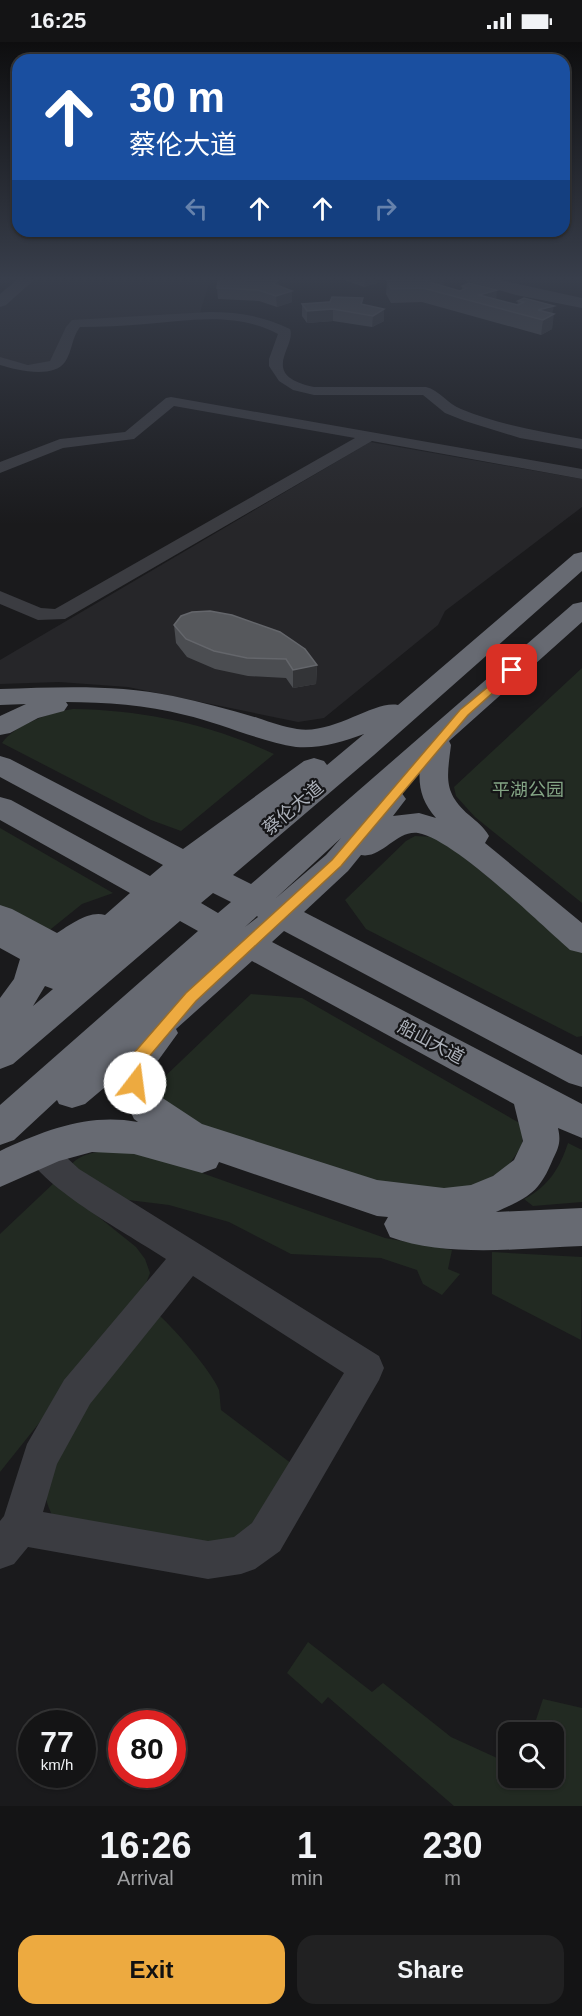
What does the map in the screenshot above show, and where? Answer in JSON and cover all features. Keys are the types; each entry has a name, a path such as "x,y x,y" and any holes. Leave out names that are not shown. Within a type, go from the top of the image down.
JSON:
{"highway":[{"name":"蔡伦大道","path":"0,1054 456,669 582,559"},
{"path":"0,1129 582,609"},
{"path":"0,917 49,945 62,945 257,806 456,669"},
{"path":"0,697 98,694 134,697 166,702 296,738 314,739 334,737 396,710"},
{"path":"0,727 28,712 53,705 82,702 122,704 165,710 249,733 295,752 296,761 257,806"},
{"path":"0,1150 191,997 337,863 464,713"},
{"path":"437,745 432,778 436,798 452,817 582,926"},
{"path":"0,765 582,1072"},
{"path":"0,807 138,891"},
{"path":"337,863 400,824 419,823 441,830 464,842 582,941"},
{"path":"0,1034 108,929 138,891"},
{"name":"船山大道","path":"138,891 281,962 582,1122"},
{"path":"0,932 38,954 37,968 30,985 0,1023"},
{"path":"191,997 140,1057 135,1083 147,1108 189,1136 377,1198 444,1206 475,1203 507,1188 528,1172 542,1141 531,1096"},
{"path":"541,1050 582,1049"},
{"path":"0,1170 40,1152 93,1136 140,1138 182,1149 400,1223 477,1232 582,1227"}],"street":[{"path":"0,361 27,369 54,365 60,360"},
{"path":"277,360 278,373 296,387 314,391 426,391 450,410 470,418 520,433 582,444"},
{"path":"0,468 60,444 129,436 171,401 582,474"},
{"path":"0,597 38,614 58,615 369,436"},
{"path":"40,1152 68,1179 367,1368 266,1537 241,1555 208,1560 10,1539 40,1457 77,1392 189,1256"}],"shaded area":[{"path":"6,360 52,360 33,366"},
{"path":"370,442 582,479 582,507 445,611 438,625 324,718 298,722 128,687 59,682 0,684 0,660"}],"green space":[{"name":"平湖公园","path":"582,668 582,903 475,817 456,796 454,787"},
{"path":"73,709 125,712 176,721 225,734 274,754 181,831 151,820 2,743 24,725 44,716"},
{"path":"0,828 113,893 82,904 46,933 0,907"},
{"path":"415,836 435,837 447,844 582,952 582,1036 577,1037 366,929 345,900 406,841"},
{"path":"251,994 302,998 523,1125 522,1146 508,1166 472,1190 392,1192 211,1135 156,1096 156,1085"},
{"path":"568,1143 582,1150 582,1202 533,1206 524,1199 540,1189 552,1176"},
{"path":"131,1150 160,1158 385,1238 452,1250 448,1269 460,1274 442,1295 423,1284 417,1270 381,1258 291,1254 229,1222 169,1205 112,1198 69,1168 74,1162 88,1154"},
{"path":"55,1182 136,1247 145,1259 150,1273 142,1294 0,1472 0,1234"},
{"path":"492,1252 582,1257 581,1340 492,1294"},
{"path":"155,1312 180,1337 209,1372 219,1390 221,1410 292,1464 254,1528 231,1542 210,1547 53,1518 48,1504 46,1496 50,1473 72,1424 105,1375"},
{"path":"308,1642 372,1692 383,1683 451,1737 498,1758 498,1788 564,1788 564,1722 535,1722 543,1699 582,1708 582,1806 454,1806 328,1697 322,1704 287,1673"}],"building":[{"path":"210,611 232,615 280,632 305,649 317,665 293,670 286,659 247,658 214,651 186,639 174,625 181,616 192,612"}],"route":[{"path":"135,1083 140,1057 191,997 337,863 464,713 512,670"}]}
